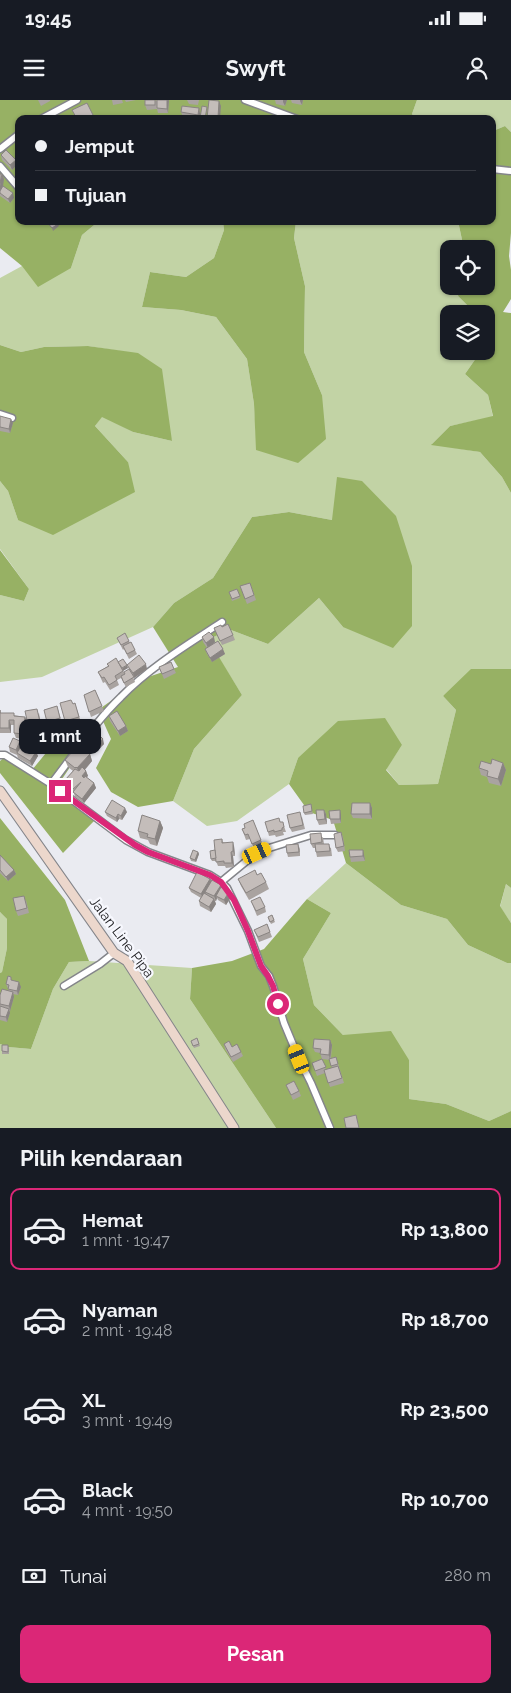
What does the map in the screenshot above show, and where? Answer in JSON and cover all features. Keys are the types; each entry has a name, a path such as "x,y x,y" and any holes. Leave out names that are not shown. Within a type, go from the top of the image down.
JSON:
{"main road":[{"name":"Jalan Line Pipa","path":"0,791 114,953 127,961 234,1128"}],"street":[{"path":"49,115 77,100"},
{"path":"245,100 286,115"},
{"path":"0,149 15,137"},
{"path":"0,166 15,183"},
{"path":"496,169 511,171"},
{"path":"0,414 12,418"},
{"path":"51,784 121,696 165,659 222,622"},
{"path":"0,755 12,759 51,784 135,845 148,852 210,875 221,882 234,900 261,966 273,986 284,1023 330,1128"},
{"path":"221,882 248,859 266,849 311,835 334,835"},
{"path":"64,986 114,953"}],"green space":[{"path":"0,100 417,100 413,115 15,115 15,225 94,225 82,235 71,268 38,287 22,266 0,248"},
{"path":"417,100 511,100 511,132 505,126 496,130 496,115 412,114"},
{"path":"505,126 511,132 511,233 509,256 511,299 503,312 511,313 511,493 502,477 480,452 431,445 450,426 493,416 488,395 465,374 475,360 495,360 495,305 467,305 458,296 495,295 495,240 462,240 459,225 496,225 496,130"},
{"path":"94,225 223,225 224,230 214,258 186,277 150,272 142,307 181,310 216,317 247,359 254,404 257,450 322,395 304,352 305,286 294,238 296,225 459,225 462,240 440,240 440,295 458,295 467,305 440,305 440,360 475,360 465,374 488,395 493,417 450,426 432,444 480,452 502,477 511,493 511,669 443,696 456,710 438,784 399,785 386,769 402,745 298,758 289,784 237,821 207,826 173,801 194,749 242,695 207,639 231,630 268,644 319,598 343,627 412,626 332,520 289,512 252,517 213,578 174,603 153,627 42,677 0,682 0,595 24,601 29,589 0,549 0,481 8,491 18,520 128,462 95,426 102,416 133,432 172,441 138,354 88,346 44,347 21,352 0,345 0,278 22,266 71,268 82,235"},
{"path":"223,225 296,225 294,238 305,286 304,352 322,395 326,439 298,463 256,450 254,404 247,359 216,317 181,310 142,307 150,272 186,277 214,258 224,230"},
{"path":"0,345 21,352 44,347 88,346 138,353 162,369 172,441 133,432 102,417 95,426 128,462 135,492 53,535 18,520 8,491 0,481"},
{"path":"337,477 362,481 396,516 412,566 412,626 393,648 343,627 319,598 268,644 231,630 208,639 242,695 194,749 173,801 138,807 111,792 96,768 111,739 98,710 142,679 178,667 153,627 174,603 213,578 252,517 289,512 332,520"},
{"path":"0,550 29,589 24,601 0,595"},
{"path":"471,669 511,669 511,888 506,884 500,906 511,923 511,963 507,963 468,945 447,919 401,905 346,863 333,820 309,812 289,784 298,758 338,721 385,718 402,745 386,770 399,785 438,784 456,710 443,696"},
{"path":"69,725 89,739 58,785 94,821 63,853 0,773 0,761 7,755 32,770"},
{"path":"0,818 65,900 89,961 69,962 53,989 31,1049 8,1047 0,1044 0,973 2,972 7,948 7,919 0,912"},
{"path":"346,863 401,905 447,919 468,945 507,963 511,963 511,1111 489,1121 446,1104 409,1099 409,1060 343,1035 314,1005 303,959 331,913 307,899"},
{"path":"506,884 511,888 511,923 500,907"},
{"path":"307,899 331,913 303,959 314,1005 343,1035 391,1031 409,1060 409,1099 446,1104 489,1121 511,1111 511,1128 276,1128 190,999 192,968 232,961 264,949"},
{"path":"0,912 7,919 7,948 2,972 0,973"},
{"path":"89,961 192,968 190,999 276,1128 0,1128 0,1044 8,1047 31,1049 53,989 69,962"}],"building":[{"path":"145,100 155,100 155,105 145,105"},
{"path":"157,100 167,100 167,109 157,108"},
{"path":"209,100 219,101 218,115 207,115"},
{"path":"87,103 93,115 75,115 72,110"},
{"path":"182,106 199,108 198,115 181,112"},
{"path":"202,106 207,107 206,115 200,115"},
{"path":"6,150 15,161 10,165 1,155"},
{"path":"3,186 13,193 8,199 0,193"},
{"path":"0,416 11,419 9,429 0,427"},
{"path":"250,583 254,595 245,599 240,586"},
{"path":"237,589 240,596 232,599 229,592"},
{"path":"228,624 233,635 220,641 214,628"},
{"path":"209,632 214,637 206,643 202,637"},
{"path":"125,633 129,641 121,645 117,638"},
{"path":"218,641 223,649 210,658 205,649"},
{"path":"131,642 135,650 127,654 123,646"},
{"path":"139,655 146,664 133,673 127,665"},
{"path":"116,658 123,671 115,676 117,680 109,685 98,672 109,666 107,664"},
{"path":"123,659 127,665 122,668 118,662"},
{"path":"171,662 174,669 162,674 159,667"},
{"path":"129,669 134,677 124,683 121,676"},
{"path":"95,690 102,706 89,712 84,695"},
{"path":"71,700 73,704 75,703 79,717 65,721 60,703"},
{"path":"57,706 60,718 47,722 44,710"},
{"path":"37,709 40,722 28,725 25,711"},
{"path":"117,711 126,726 118,731 109,716"},
{"path":"0,713 14,713 14,716 25,717 23,734 14,733 14,720 9,720 9,728 0,728"},
{"path":"47,724 50,742 41,743 40,735 38,736 38,732 36,732 35,725"},
{"path":"96,732 103,739 94,747 85,739 91,733 93,735"},
{"path":"30,735 39,737 36,747 28,745"},
{"path":"13,738 20,741 16,750 9,747"},
{"path":"22,744 36,752 30,761 17,753"},
{"path":"79,744 90,754 75,768 65,760"},
{"path":"492,759 503,763 498,779 487,776 488,771 479,768 481,761 491,764"},
{"path":"82,767 86,771 82,776 84,778 85,776 94,783 82,799 73,792 81,782 73,789 65,780 75,769 79,771"},
{"path":"112,800 125,808 121,816 118,814 116,818 105,812"},
{"path":"352,803 370,803 370,814 351,814"},
{"path":"311,804 312,811 304,813 303,806"},
{"path":"316,810 324,810 325,819 317,820"},
{"path":"340,810 340,819 330,819 329,811"},
{"path":"300,812 303,825 290,828 287,815"},
{"path":"142,815 160,821 155,839 147,837 148,834 138,831"},
{"path":"279,818 280,822 283,822 284,827 282,830 268,832 265,822"},
{"path":"253,820 261,840 252,844 248,834 245,835 242,829 245,828 244,824"},
{"path":"341,832 344,846 336,848 334,834"},
{"path":"321,833 322,842 311,844 310,834"},
{"path":"222,839 222,843 233,842 233,851 231,852 232,863 216,862 214,840"},
{"path":"298,844 299,852 287,853 286,845"},
{"path":"315,844 329,844 330,851 316,852"},
{"path":"193,850 198,852 195,860 190,858"},
{"path":"215,850 216,858 211,859 210,851"},
{"path":"349,850 363,850 363,856 350,857"},
{"path":"0,855 14,870 6,877 0,870"},
{"path":"255,870 257,875 261,873 266,882 246,893 238,879"},
{"path":"197,872 210,879 201,894 189,888"},
{"path":"212,880 221,885 214,896 205,892"},
{"path":"221,887 229,892 224,900 216,896"},
{"path":"204,893 214,899 209,907 199,901"},
{"path":"24,896 27,908 16,911 13,898"},
{"path":"260,897 265,907 256,911 251,901"},
{"path":"272,915 274,920 270,922 268,917"},
{"path":"267,924 270,932 258,937 254,930"},
{"path":"8,976 11,977 11,980 19,982 17,991 8,989 9,985 6,984"},
{"path":"2,989 13,992 9,1006 0,1004"},
{"path":"0,1006 9,1009 6,1017 0,1016"},
{"path":"197,1038 199,1044 193,1046 191,1041"},
{"path":"314,1039 330,1040 329,1055 320,1054 321,1049 313,1048"},
{"path":"229,1041 232,1047 237,1044 241,1052 231,1057 224,1044"},
{"path":"2,1045 8,1045 8,1052 2,1051"},
{"path":"336,1057 338,1064 331,1066 329,1059"},
{"path":"322,1059 326,1067 315,1071 312,1063"},
{"path":"338,1066 342,1078 328,1083 324,1070"},
{"path":"294,1081 299,1091 291,1095 286,1085"},
{"path":"356,1115 359,1128 346,1128 344,1118"}],"route":[{"path":"60,791 126,840 148,852 210,875 221,882 234,900 261,966 273,986 278,1004"}]}
